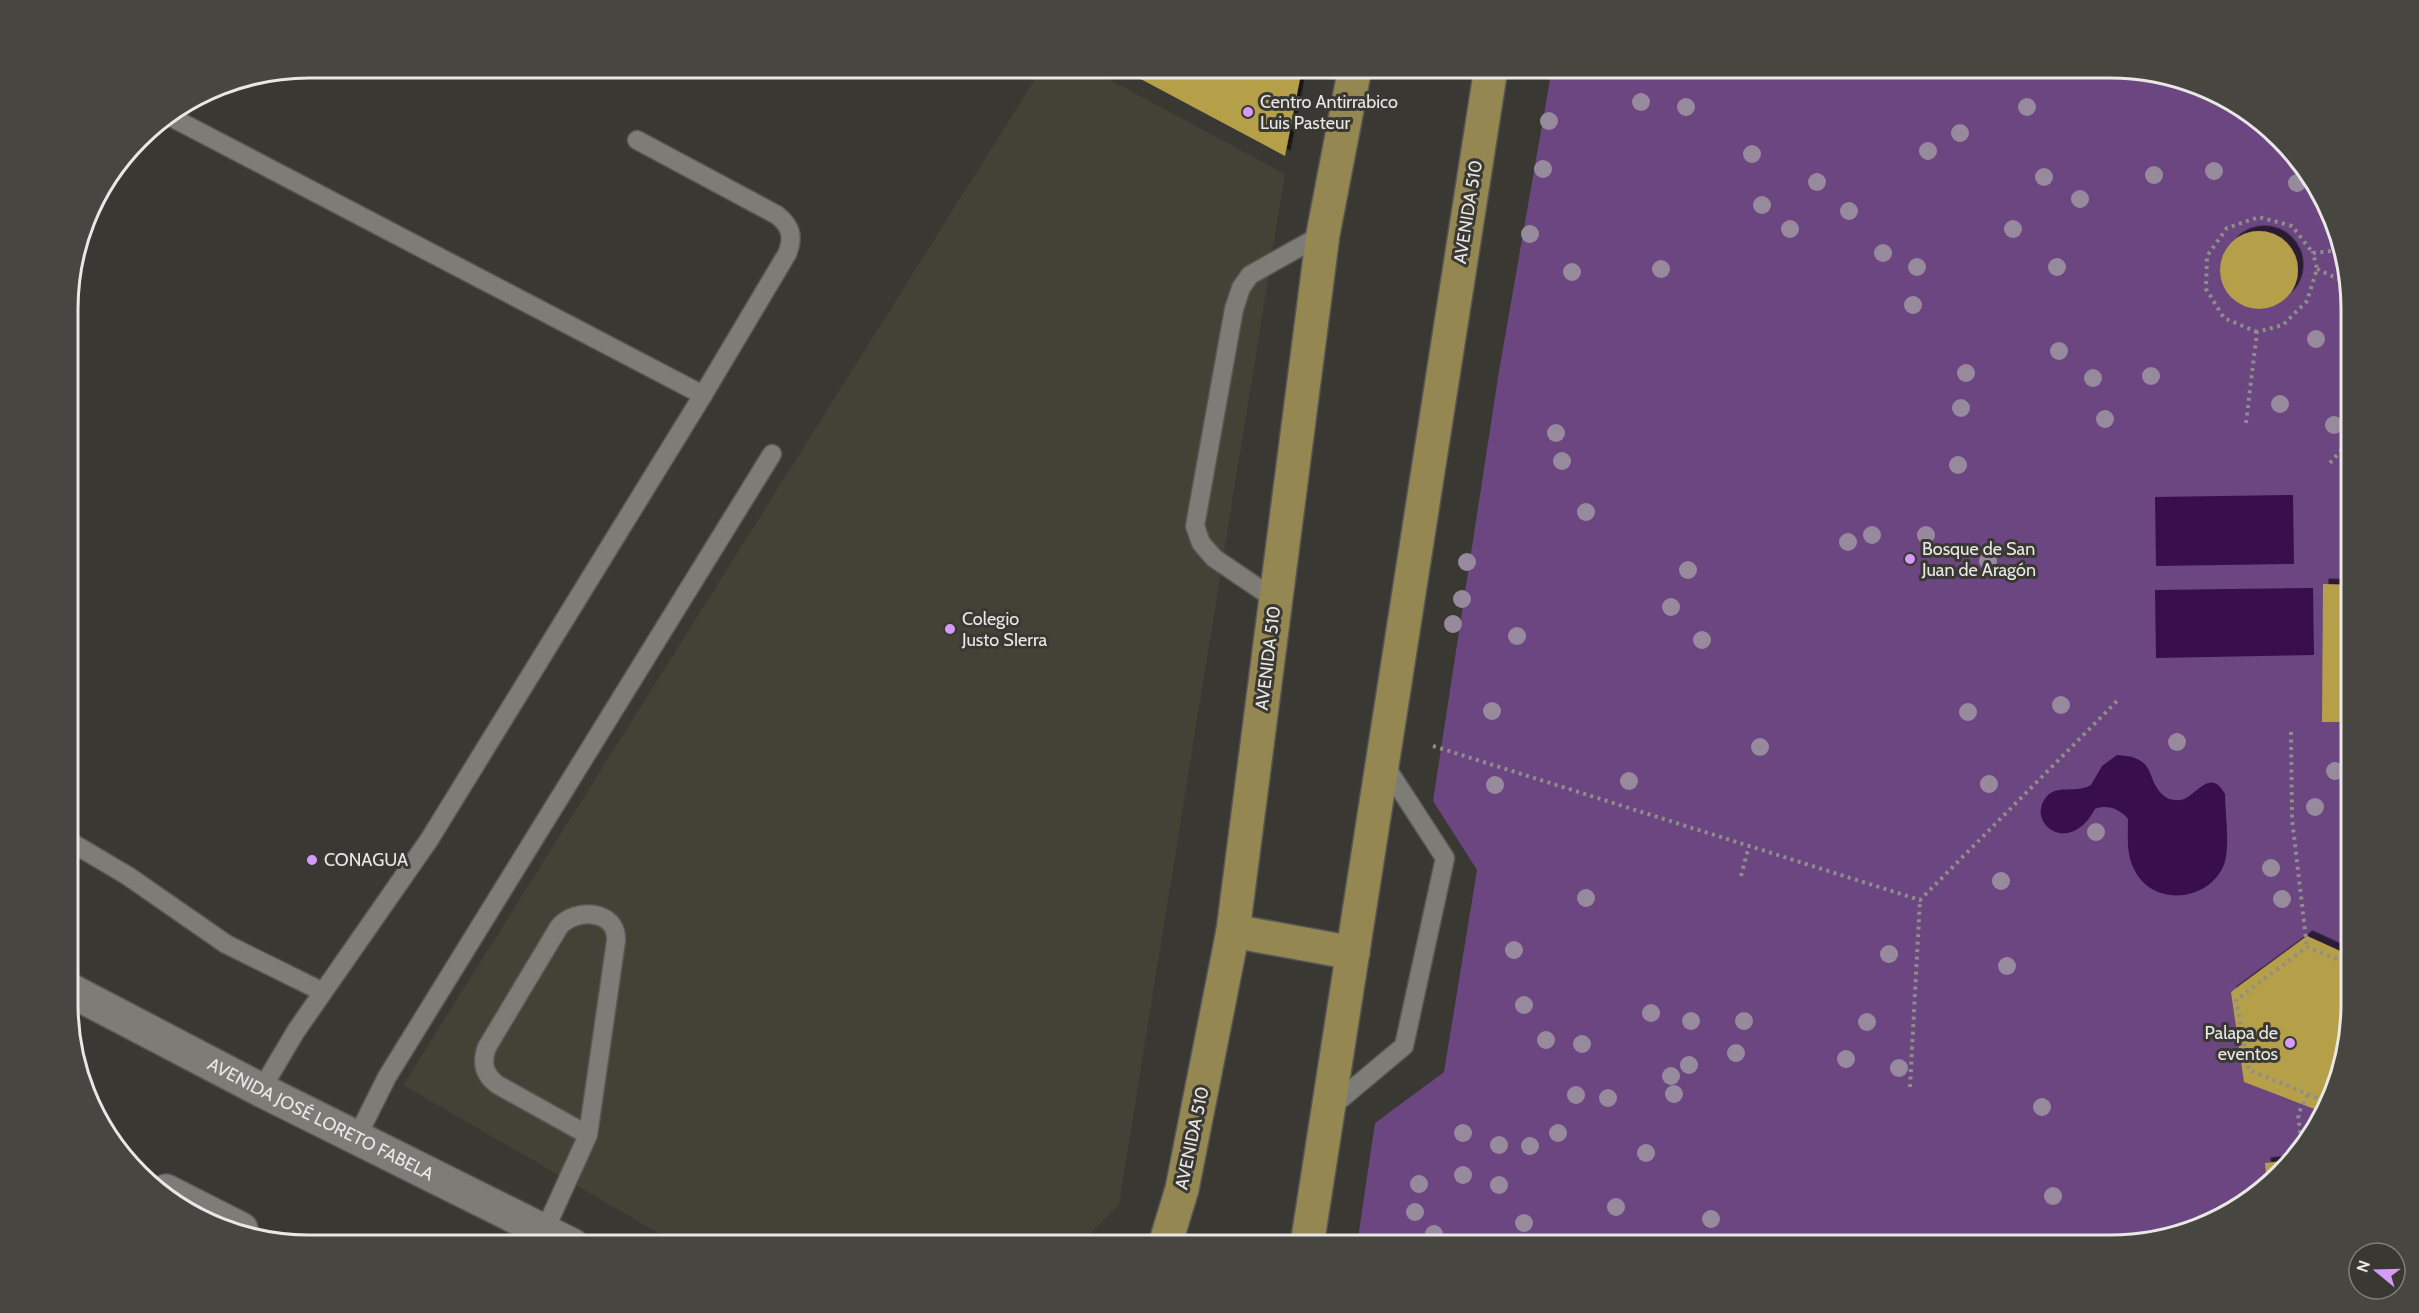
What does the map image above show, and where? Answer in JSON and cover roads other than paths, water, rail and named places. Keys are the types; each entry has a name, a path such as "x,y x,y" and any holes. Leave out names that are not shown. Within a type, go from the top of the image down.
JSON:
{"main road":[{"name":"AVENIDA 510","path":"1167,1235 1182,1189 1233,931 1323,234 1353,78"},
{"name":"AVENIDA 510","path":"1309,1235 1489,78"},
{"path":"1233,931 1353,953"},
{"name":"AVENIDA JOSÉ LORETO FABELA","path":"78,995 261,1090 550,1235"},
{"path":"1153,1235 1182,1189"}],"lane":[{"path":"177,120 703,395"},
{"path":"261,1090 296,1031 429,840 788,254 792,243 791,232 786,222 777,215 637,140"},
{"path":"1276,600 1214,558 1202,543 1195,526 1234,309 1241,288 1250,275 1323,234"},
{"path":"357,1137 387,1077 772,454"},
{"path":"1328,1109 1404,1046 1445,858 1383,762"},
{"path":"78,846 128,876 226,944 323,992"},
{"path":"559,1235 588,1135 616,934 615,928 604,919 582,914 565,920 559,927 483,1057 484,1068 489,1079 588,1135"}],"place":[{"name":"Centro Antirrabico Luis Pasteur","path":"1248,112"},
{"name":"Bosque de San Juan de Aragón","path":"1910,559"},
{"name":"Colegio Justo SIerra","path":"950,629"},
{"name":"CONAGUA","path":"312,860"},
{"name":"Palapa de eventos","path":"2290,1043"}]}
